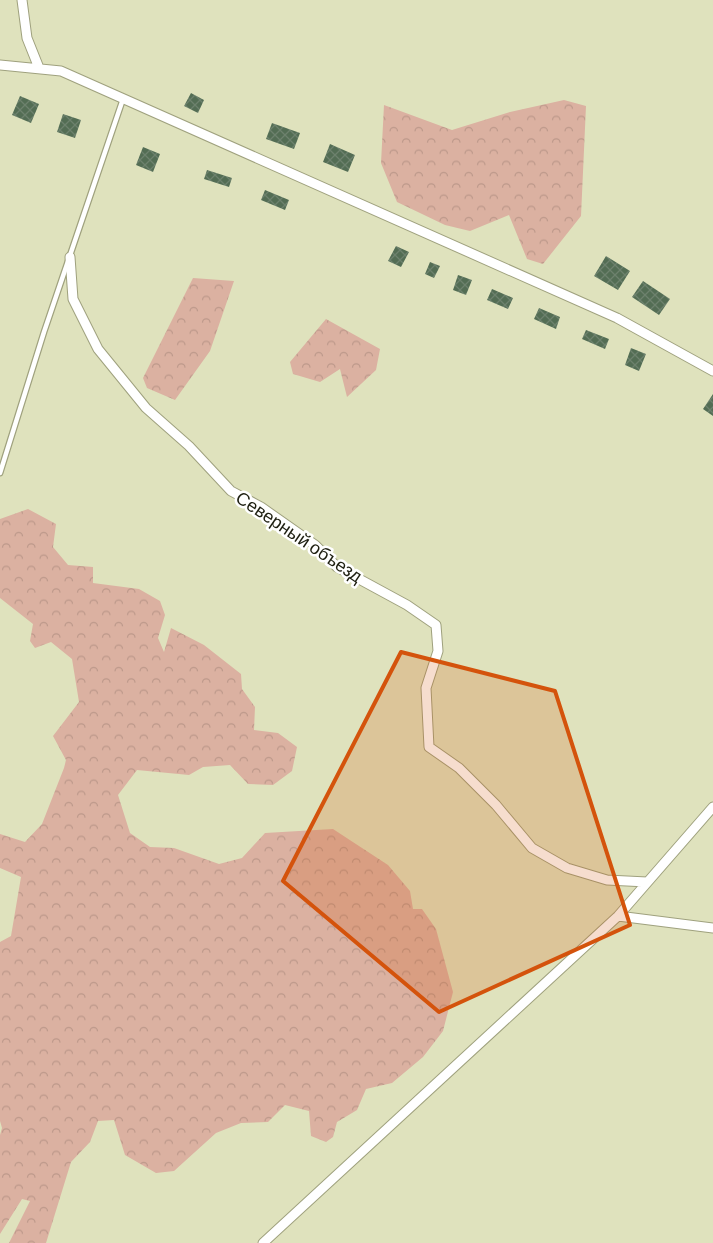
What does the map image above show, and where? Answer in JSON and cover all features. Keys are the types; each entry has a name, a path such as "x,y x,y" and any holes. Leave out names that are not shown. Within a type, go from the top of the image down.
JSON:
{"street":[{"path":"22,0 27,38 39,68"},
{"path":"0,65 61,71 617,318 713,371"},
{"name":"Северный объезд","path":"70,257 73,299 98,349 146,408 188,446 231,490 316,545 337,567 407,605 436,625 438,651 426,688 429,747 459,768 496,805 532,848 567,868 607,880 648,882"},
{"path":"263,1243 618,916 713,807"},
{"path":"618,916 713,928"}],"lane":[{"path":"0,473 123,99"}],"highlighted area":[{"path":"401,652 555,691 630,925 439,1012 283,881"}],"green space":[{"path":"564,100 586,106 581,216 543,264 527,259 509,215 470,231 445,225 397,202 381,163 384,105 452,130 510,112"},
{"path":"193,278 234,281 210,351 175,400 147,388 143,378"},
{"path":"326,319 380,349 376,370 347,397 340,369 320,382 293,374 290,362"},
{"path":"28,509 56,524 53,547 68,565 93,567 93,583 139,589 160,601 165,615 158,638 164,652 171,628 204,645 241,674 242,689 255,707 254,730 278,733 297,747 292,771 273,785 248,784 230,765 203,767 189,775 137,770 118,795 130,833 150,847 174,848 219,864 242,858 265,833 333,829 388,865 410,891 413,909 422,909 436,929 453,992 443,1031 423,1057 392,1083 366,1089 357,1110 337,1122 333,1137 326,1142 311,1136 309,1111 285,1105 268,1122 241,1123 216,1133 174,1171 156,1173 125,1155 114,1120 98,1121 90,1142 71,1162 46,1243 9,1243 30,1201 22,1199 0,1234 0,1135 2,1128 0,1121 0,942 11,936 21,877 0,868 0,834 25,842 42,824 66,760 53,736 79,702 72,659 51,642 35,648 30,641 33,624 0,598 0,519"}],"building":[{"path":"191,93 204,100 198,113 184,106"},
{"path":"20,96 39,104 31,123 12,115"},
{"path":"63,114 81,120 75,138 57,132"},
{"path":"272,123 300,133 294,149 266,139"},
{"path":"330,144 355,155 348,172 323,162"},
{"path":"143,147 160,154 153,172 136,165"},
{"path":"207,170 232,178 229,187 204,179"},
{"path":"265,190 289,200 285,210 261,200"},
{"path":"396,246 409,252 401,267 388,261"},
{"path":"606,256 630,271 618,290 594,276"},
{"path":"430,262 440,266 434,278 425,274"},
{"path":"458,275 472,280 466,295 453,290"},
{"path":"643,281 670,299 659,315 632,297"},
{"path":"492,289 513,298 508,309 487,300"},
{"path":"539,308 560,317 556,329 534,319"},
{"path":"586,330 609,339 605,349 582,339"},
{"path":"631,348 646,354 639,371 625,365"},
{"path":"713,394 713,416 703,409"}]}
